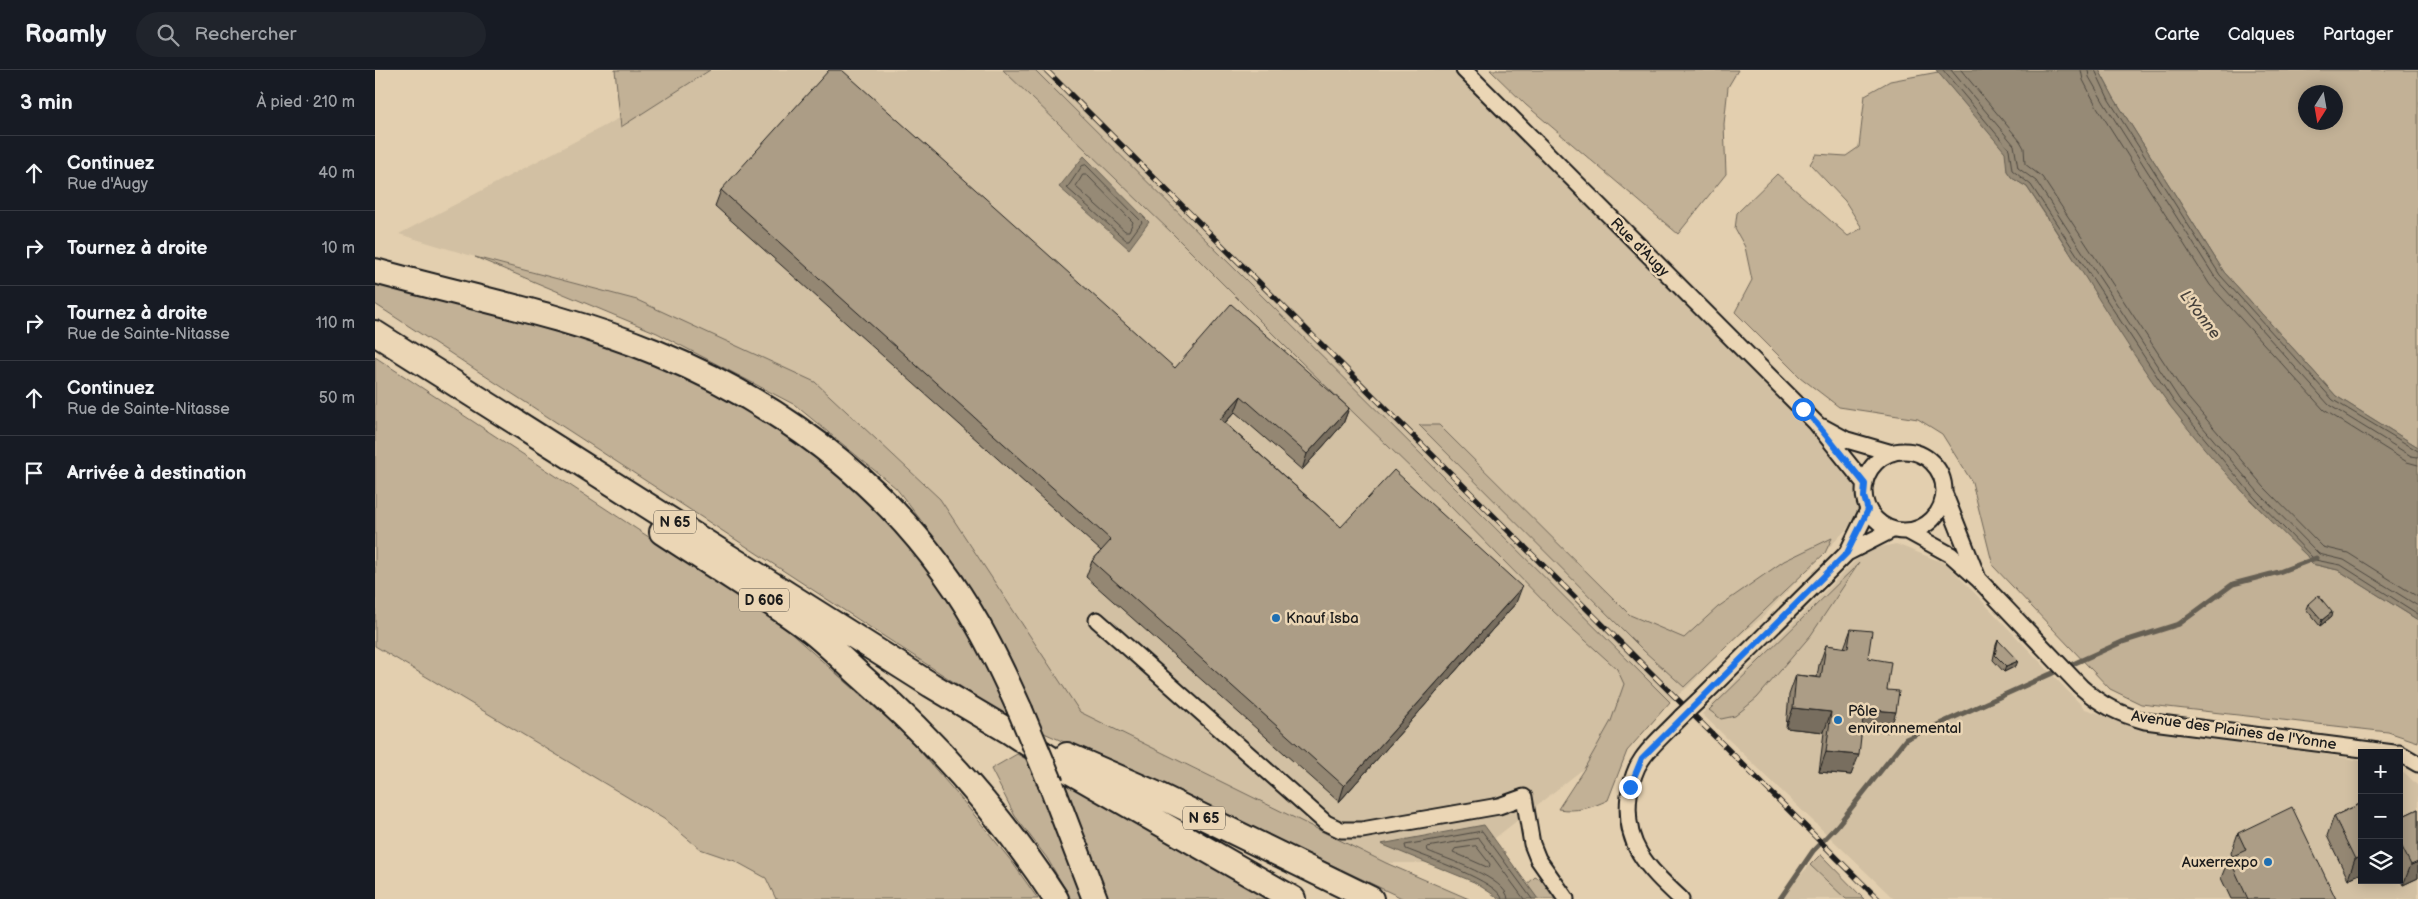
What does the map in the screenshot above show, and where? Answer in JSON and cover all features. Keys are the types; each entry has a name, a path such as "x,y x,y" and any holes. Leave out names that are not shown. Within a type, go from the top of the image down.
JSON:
{"main road":[{"path":"375,271 552,318 655,351 753,399 798,427 852,470 890,507 922,544 948,578 977,624 1020,710 1051,784 1095,899"},
{"name":"D 606","path":"375,333 418,361 449,390 812,632 936,745 1001,822 1056,899"},
{"name":"N 65","path":"418,361 725,553 931,686 1010,732 1071,772 1293,899"},
{"name":"N 65","path":"1010,732 1154,793 1371,899"}],"street":[{"name":"Rue d'Augy","path":"1464,70 1816,423 1865,484"},
{"name":"Rue d'Augy","path":"1816,423 1847,440 1892,453"},
{"path":"1905,451 1918,453 1939,470 1944,482 1945,495 1941,508 1933,520 1922,528 1909,532 1892,530 1883,526 1868,510 1864,497 1865,484 1874,465 1892,453 1905,451"},
{"name":"Avenue des Plaines de l'Yonne","path":"1945,495 1979,580"},
{"path":"1847,553 1868,510"},
{"path":"1681,899 1642,860 1629,830 1630,787 1642,758 1847,553 1892,530"},
{"name":"Avenue des Plaines de l'Yonne","path":"1909,532 1951,555 1979,580 2062,668 2097,702 2119,714 2145,721 2363,749"},
{"path":"1097,620 1326,823 1341,830 1362,830 1499,806 1524,797 1532,844 1538,859 1567,899"},
{"path":"2403,756 2418,764"}],"shaded area":[{"path":"615,70 710,70 621,127"},
{"path":"711,70 1477,70 1774,386 1857,461 1857,518 1764,616 1725,648 1688,687 1463,863 1386,863 1080,712 940,499 637,300 475,257 399,234"},
{"path":"1003,70 1035,70 1670,702 1627,751 1608,800 1584,809 1558,809 1584,769 1611,721 1624,684 1617,669 1554,612 1448,504"},
{"path":"1490,70 1738,70 1728,87 1724,124 1726,174 1678,234 1526,105"},
{"path":"2099,70 2418,70 2418,447 2336,396 2224,272 2114,98"},
{"path":"1938,72 2006,152 2007,171 2012,178 2027,187 2170,406 2250,500 2307,556 2312,564 2338,570 2418,620 2418,742 2388,732 2141,704 2110,689 1993,566 1972,482 1942,434 1918,419 1839,407 1800,377 1735,312 1752,280 1745,247 1735,229 1737,213 1777,174 1848,236 1862,228 1845,201 1810,164 1816,154 1846,156 1859,147 1865,95 1890,81"},
{"path":"475,257 637,300 815,382 940,499 1080,712 1386,863 1469,899 1404,899 1197,801 1044,733 963,575 896,488 795,405 657,333"},
{"path":"375,279 653,357 794,433 912,543 957,611 994,676 1012,720 375,304"},
{"path":"375,357 778,622 906,735 963,801 1012,862 1038,899 776,899 766,878 735,861 700,849 664,819 375,646"},
{"path":"1419,425 1439,425 1630,615 1684,638 1718,607 1784,561 1832,538 1825,553 1684,687 1644,651"},
{"path":"1896,544 1947,564 2085,709 2139,727 2231,737 2358,760 2358,884 2403,884 2403,773 2406,774 2418,786 2418,899 1894,899 1702,714 1866,550"},
{"path":"1859,563 1811,635 1757,698 1735,716 1721,719 1709,710"},
{"path":"1017,754 1031,762 1083,899 1071,899 1047,858 1015,816 991,769"},
{"path":"1059,775 1274,899 1105,899"},
{"path":"1821,854 1864,899 1846,899 1810,865"},
{"path":"1810,865 1846,899 1778,899"},
{"path":"1535,877 1543,881 1556,899 1502,899 1517,894"}],"water":[{"name":"L'Yonne","path":"1936,70 2099,70 2114,98 2224,272 2336,396 2418,447 2418,620 2338,570 2312,564 2307,556 2219,465 2171,407 2133,353 2027,187 2012,178 2007,171 2005,152"},
{"path":"1084,156 1149,222 1129,249 1059,187"},
{"path":"1484,825 1538,899 1500,899 1474,882 1381,844"}],"building":[{"path":"829,70 842,70 1175,368 1231,304 1349,408 1307,454 1241,396 1220,419 1341,527 1394,470 1522,587 1344,786 1092,561 1111,540 721,190"},
{"path":"2318,595 2332,612 2322,620 2308,604"},
{"name":"Pôle environnemental","path":"1851,629 1872,631 1868,658 1891,662 1887,690 1899,691 1896,712 1864,709 1859,755 1826,752 1831,712 1793,708 1796,675 1821,678 1826,645 1848,648"},
{"path":"1998,640 2018,661 2006,666 1995,655"},
{"path":"2358,805 2358,858 2355,859 2334,816"},
{"name":"Auxerrexpo","path":"2292,807 2336,899 2248,899 2229,858 2246,850 2238,833"},
{"path":"2418,809 2418,862 2411,865 2403,849 2403,816"}],"waterway":[{"path":"1780,899 1813,851 1837,826 1906,739 2122,642 2179,624 2233,584 2279,572 2316,558"}],"railway":[{"path":"1046,70 1878,899"}],"place":[{"name":"Knauf Isba","path":"1276,618"},
{"name":"Pôle environnemental","path":"1838,720"},
{"name":"Auxerrexpo","path":"2268,862"}],"route":[{"path":"1630,787 1642,758 1847,553 1868,510 1864,497 1865,484 1803,409"}]}
